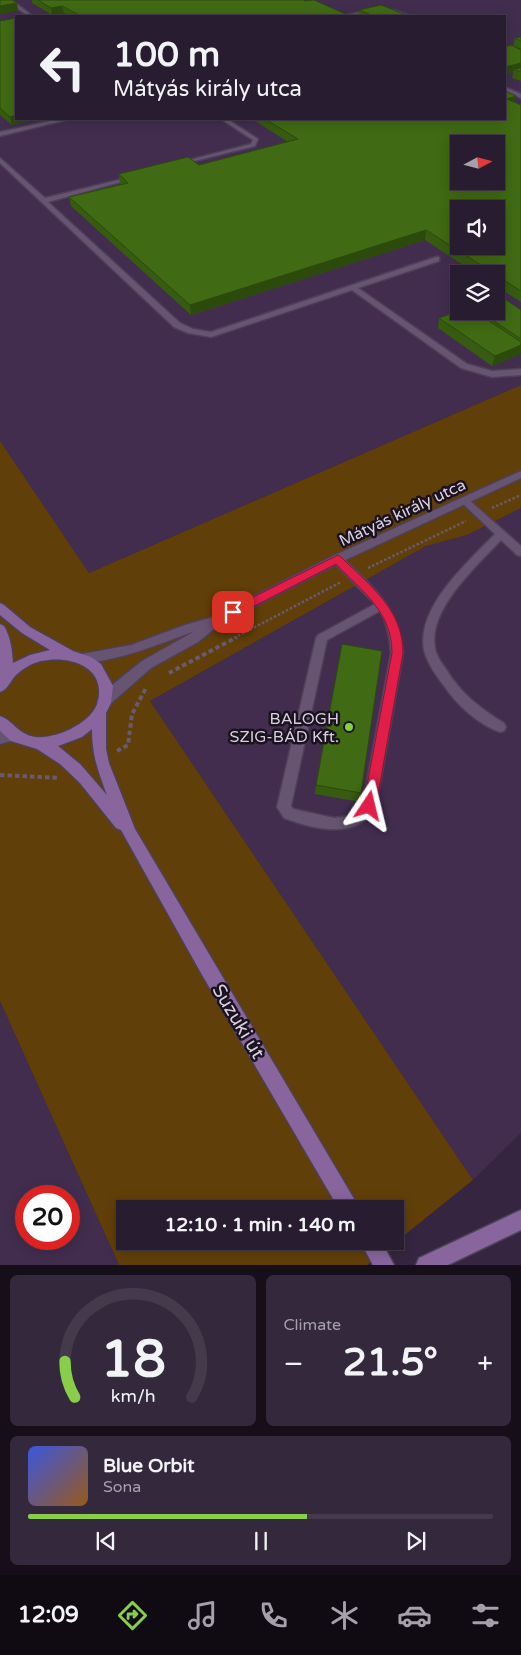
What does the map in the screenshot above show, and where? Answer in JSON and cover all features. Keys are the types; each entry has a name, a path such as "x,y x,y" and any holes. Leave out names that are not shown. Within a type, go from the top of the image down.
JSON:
{"main road":[{"path":"0,608 26,630 91,664 100,673 105,686 99,749 102,763 129,832"},
{"path":"0,629 6,647 3,682"},
{"path":"3,682 19,666 34,659 51,655 76,657"},
{"path":"0,722 6,737 40,743 56,742 74,736 88,726 102,707"},
{"path":"40,743 56,752 76,768 129,832"},
{"name":"Suzuki út","path":"129,832 345,1200"},
{"path":"426,1265 521,1220"},
{"path":"375,1250 384,1265"}],"street":[{"name":"Mátyás király utca","path":"76,657 118,654 198,624 216,621 338,559 521,474"},
{"name":"Mátyás király utca","path":"102,707 135,673 154,659 205,633 216,621"}],"lane":[{"path":"0,2 9,0 30,15"},
{"path":"368,0 374,2"},
{"path":"349,15 374,10 396,12 405,15"},
{"path":"336,12 342,15"},
{"path":"506,89 521,96"},
{"path":"0,134 63,120"},
{"path":"177,165 253,145 256,140 226,120"},
{"path":"0,160 178,324 191,331 211,335 436,259"},
{"path":"43,201 138,176"},
{"path":"354,288 464,366 492,374 521,372"},
{"path":"465,501 521,552"},
{"path":"500,727 465,703 453,690 434,661 430,649 429,635 438,608 449,592 501,533"},
{"path":"338,559 382,605 390,616 398,640 398,653 369,806 352,822 334,824 289,814 284,807 322,638 382,605"}],"path":[{"path":"166,674 353,575 521,495"},
{"path":"111,754 128,745 132,714 149,683"}],"shaded area":[{"path":"0,0 521,0 521,385 89,573 0,441"},
{"path":"521,385 521,508 467,535 426,546 150,701 473,1180 404,1235 404,1200 116,1200 116,1250 386,1250 367,1265 119,1265 0,1001 0,441 89,573"},
{"path":"521,508 521,1133 473,1180 150,701 426,546 467,535"},
{"path":"0,1001 119,1265 0,1265"}],"building":[{"path":"0,0 12,0 17,3 0,6"},
{"path":"38,0 314,0 348,15 79,15 62,6 51,8"},
{"path":"381,5 406,15 372,15 359,10"},
{"path":"15,18 15,115 10,117 0,108 0,21"},
{"path":"511,45 521,50 521,63 506,67 506,47"},
{"path":"506,91 516,96 507,99 521,105 521,291 505,281 505,265 481,265 465,255 505,255 505,200 450,200 450,245 426,230 190,305 69,197 128,183 119,174 188,157 199,165 298,139 267,120 506,120"},
{"path":"505,299 521,310 521,339 492,320 505,320"},
{"path":"450,314 450,320 488,320 521,342 521,345 495,356 439,318"},
{"name":"BALOGH SZIG-BÁD Kft.","path":"342,644 382,651 361,793 316,785"}],"place":[{"name":"BALOGH SZIG-BÁD Kft.","path":"349,727"}],"route":[{"path":"233,612 338,559 382,605 390,616 398,640 398,653 369,806"}]}
